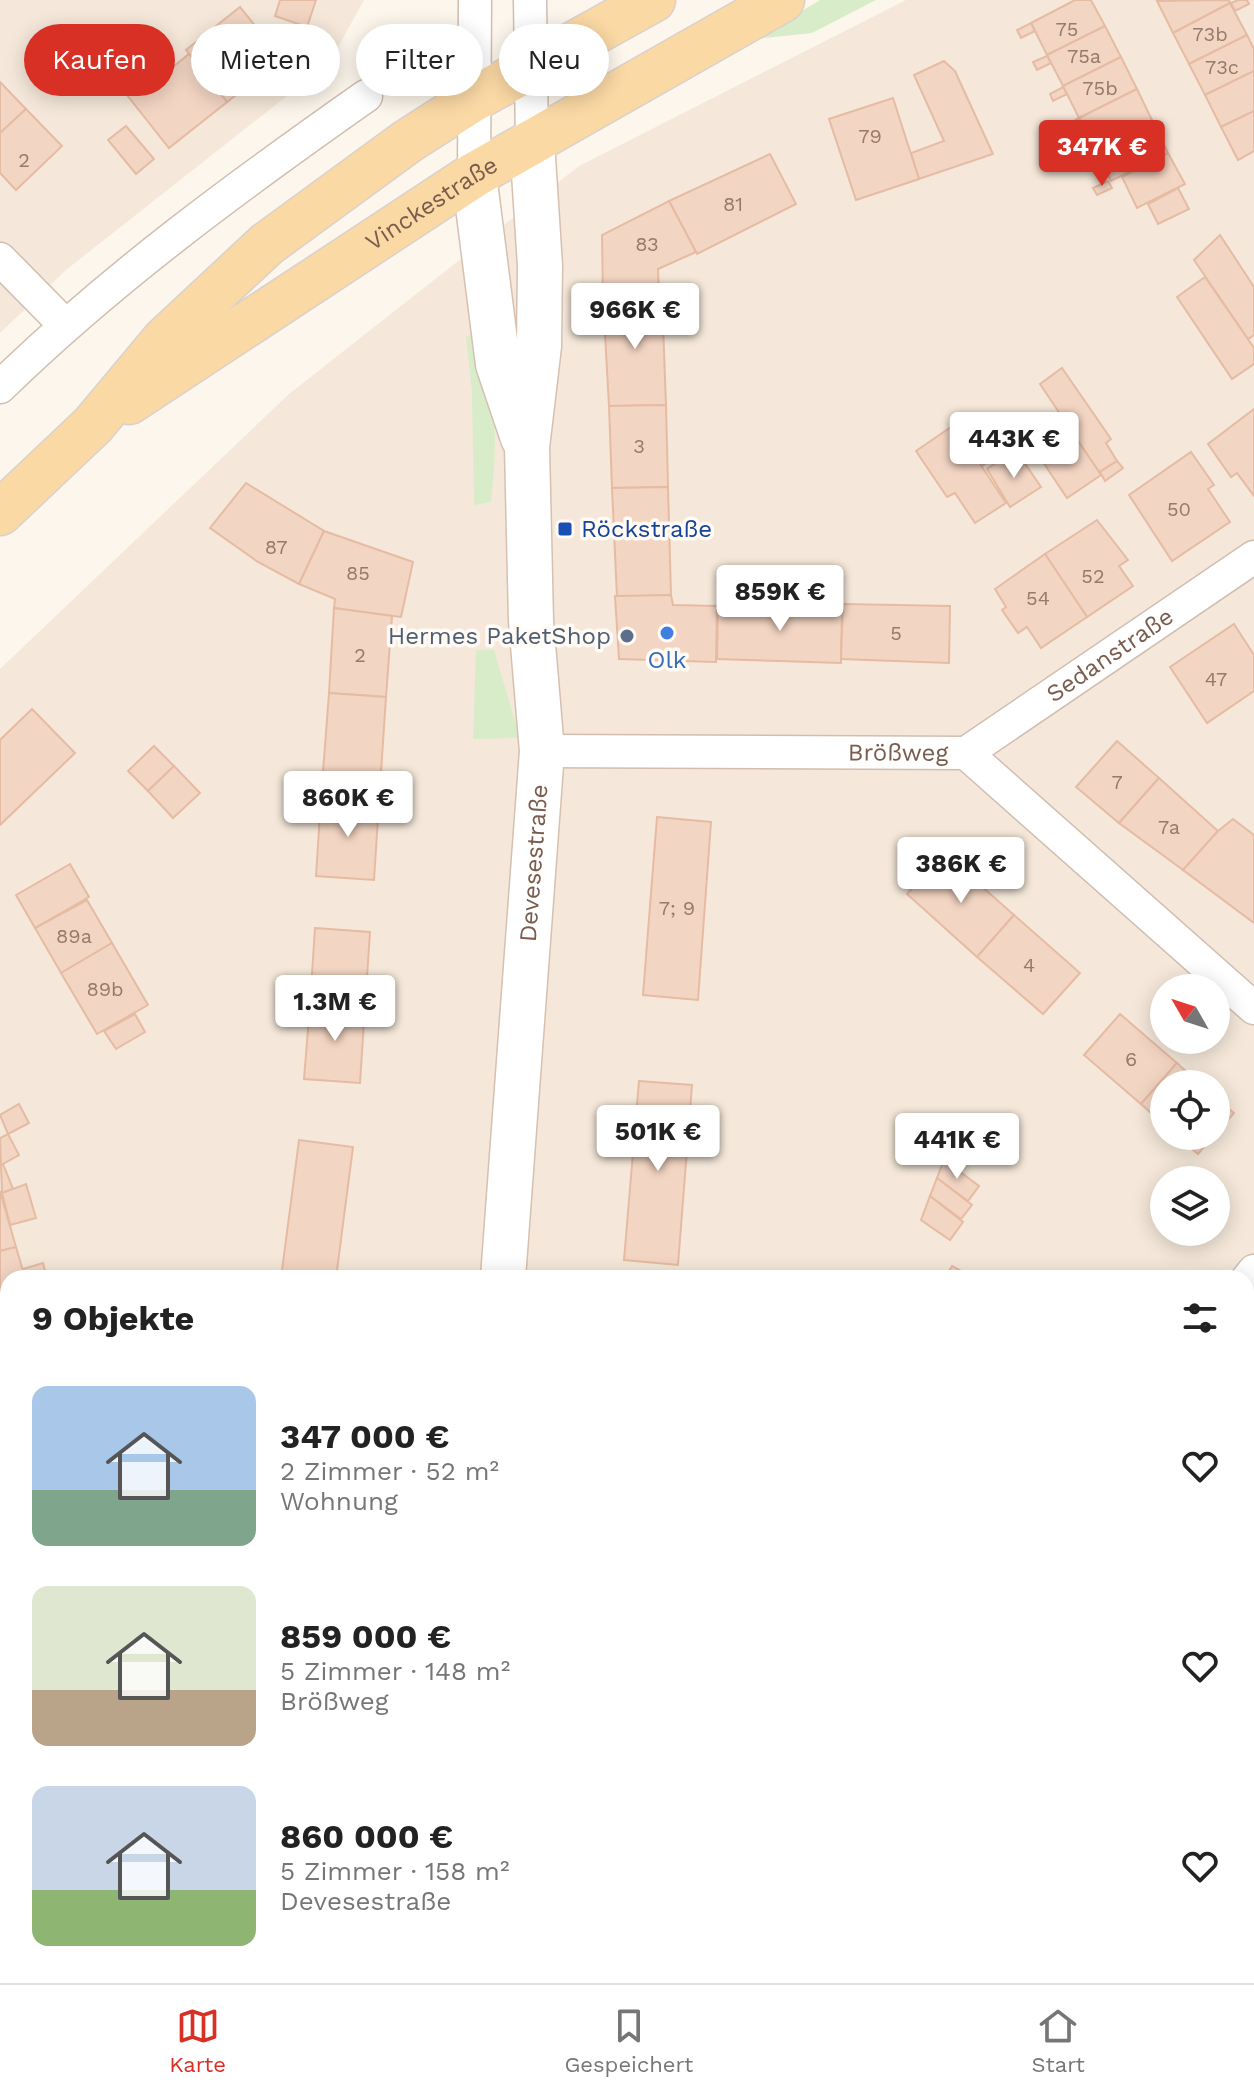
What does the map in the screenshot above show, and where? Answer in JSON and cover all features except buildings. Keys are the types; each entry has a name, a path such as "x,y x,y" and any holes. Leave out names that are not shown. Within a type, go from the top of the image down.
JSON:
{"main road":[{"name":"Vinckestraße","path":"609,25 653,0"},
{"name":"Vinckestraße","path":"93,425 244,329 474,175 782,0"},
{"name":"Vinckestraße","path":"0,513 93,425 164,340 267,244 408,141 499,86"}],"street":[{"path":"474,175 472,100 475,0"},
{"path":"530,0 530,24"},
{"path":"0,387 64,324 228,193 366,96"},
{"path":"531,96 532,142"},
{"name":"Devesestraße","path":"504,1270 542,751 531,621 527,447 539,346 540,266 532,142"},
{"name":"Devesestraße","path":"474,175 498,364 527,447"},
{"path":"0,259 64,324"},
{"name":"Sedanstraße","path":"966,753 1254,557"},
{"name":"Brößweg","path":"542,751 966,753 1254,1008"}],"shaded area":[{"path":"0,0 364,0 340,44 340,24 191,24 191,96 287,96 66,270 0,333"},
{"path":"906,0 1254,0 1254,1270 0,1270 0,669 289,394 579,166"}],"green space":[{"path":"820,0 876,0 812,33 756,39"},
{"path":"477,333 492,398 495,457 491,502 474,505 472,393 466,337"},
{"path":"476,650 494,650 520,738 473,739"}],"place":[{"name":"Röckstraße","path":"565,529"},
{"name":"Olk","path":"667,633"},
{"name":"Hermes PaketShop","path":"627,636"}]}
